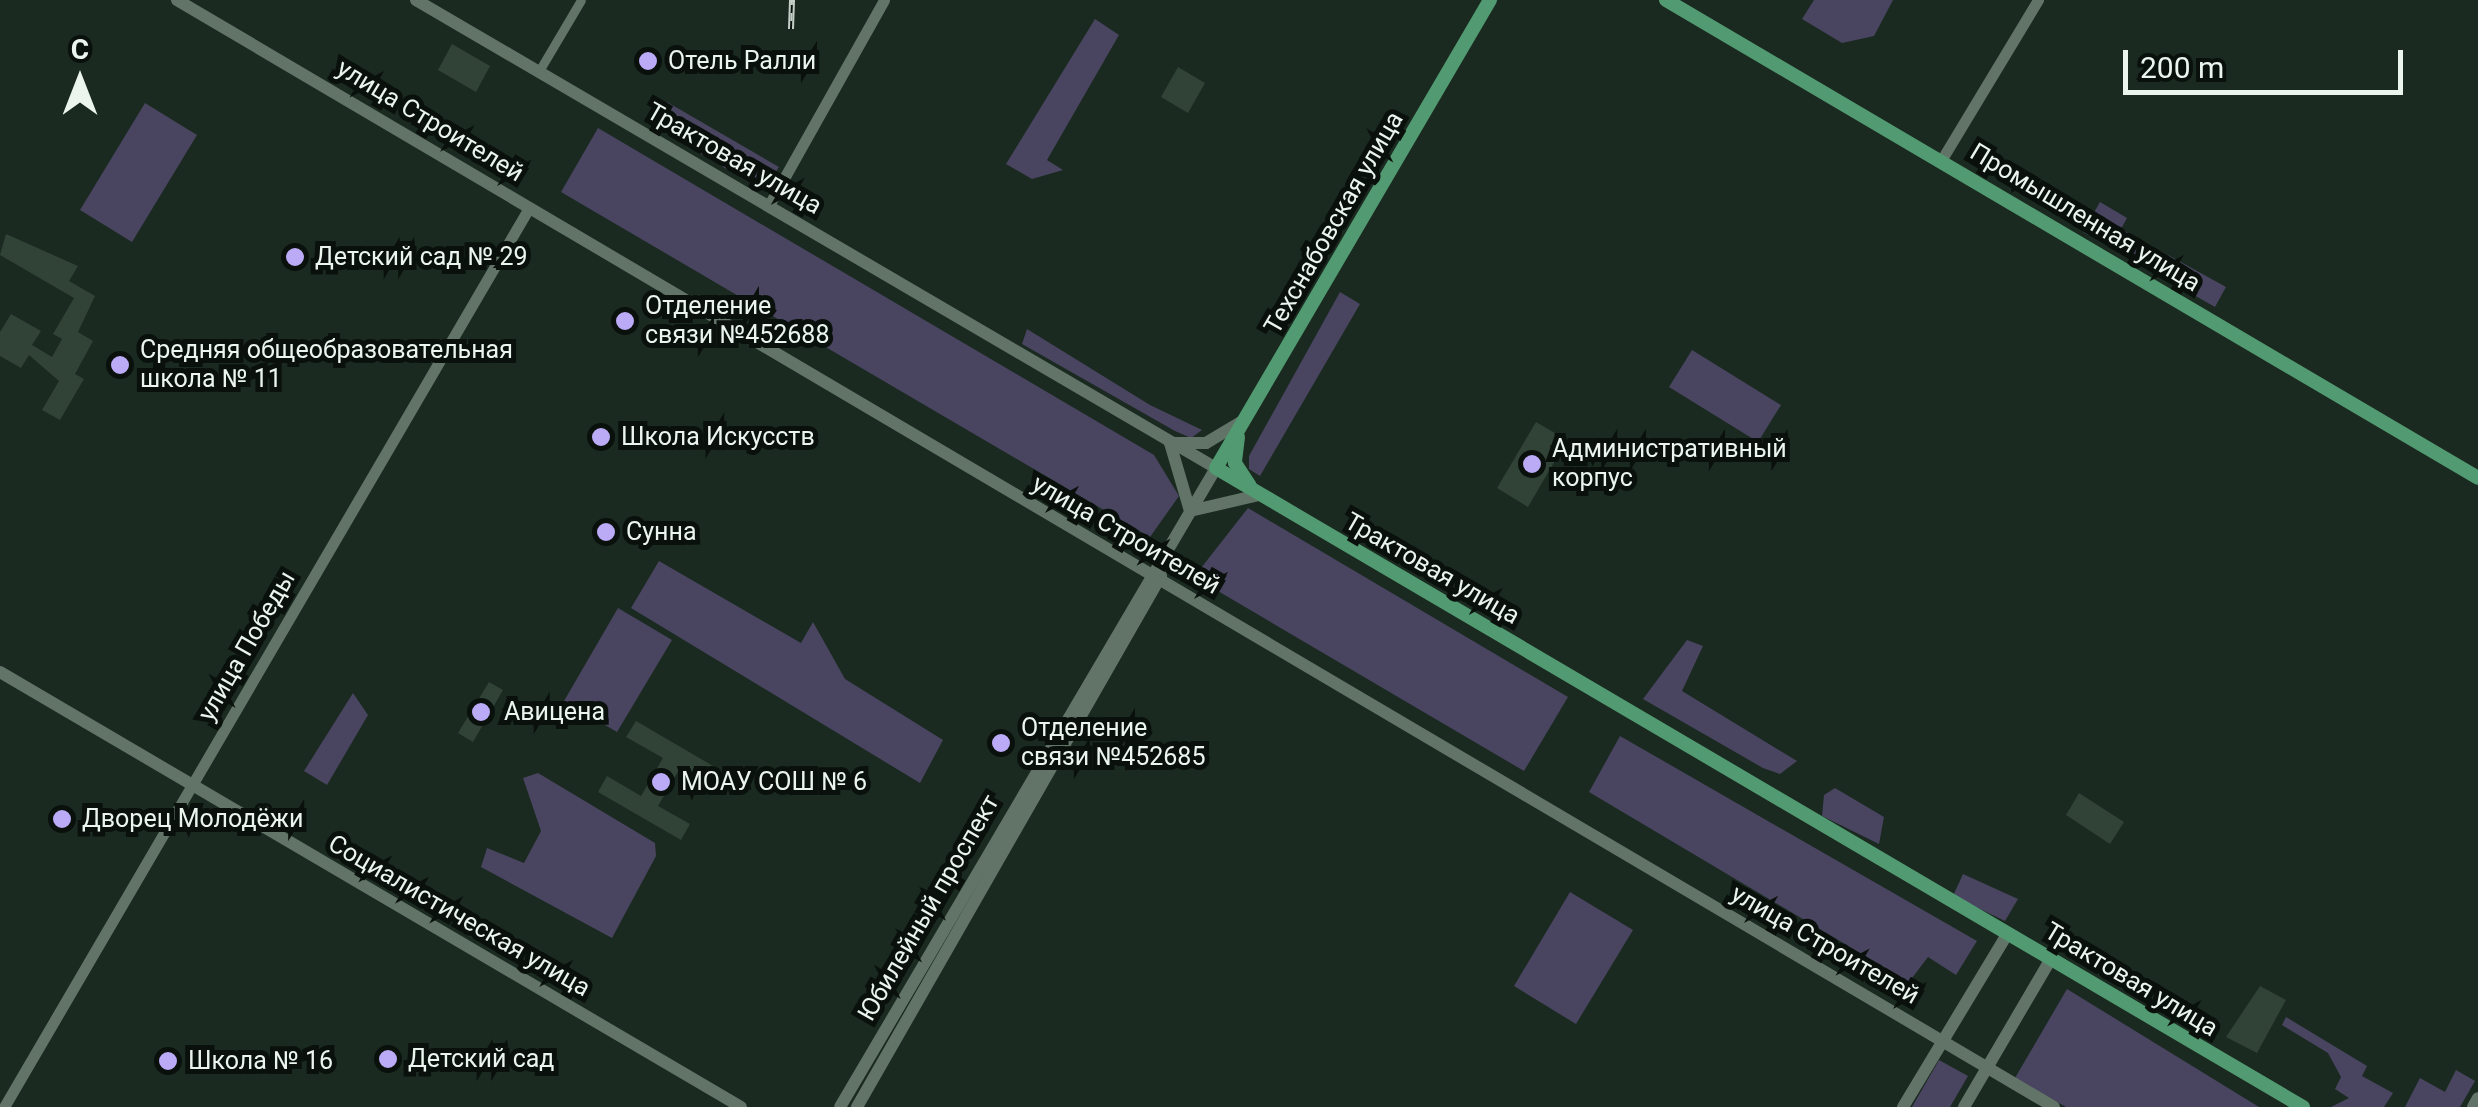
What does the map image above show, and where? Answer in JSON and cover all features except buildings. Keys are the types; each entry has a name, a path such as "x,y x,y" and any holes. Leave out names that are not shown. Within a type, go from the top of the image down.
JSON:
{"main road":[{"name":"улица Строителей","path":"176,0 2054,1107"},
{"name":"Трактовая улица","path":"416,0 2303,1107"},
{"name":"Техснабовская улица","path":"1216,468 1490,0"},
{"name":"Промышленная улица","path":"1666,0 2478,478"},
{"path":"1190,511 1170,443 1206,443 1240,422"},
{"path":"1190,511 1258,495 1235,463 1240,422"},
{"path":"856,1107 1216,468"},
{"name":"Юбилейный проспект","path":"840,1107 1153,578"},
{"name":"Социалистическая улица","path":"0,672 741,1107"},
{"path":"1902,1107 2008,933"},
{"path":"1964,1107 2051,959"},
{"path":"2473,1107 2478,1098"}],"street":[{"path":"539,71 580,0"},
{"path":"768,205 884,0"},
{"path":"1942,160 2038,0"},
{"name":"улица Победы","path":"4,1107 529,208"}],"shaded area":[{"path":"1814,0 1893,0 1874,36 1842,43 1802,19"},
{"path":"1095,19 1119,35 1047,160 1063,170 1032,179 1006,164"},
{"path":"667,102 779,167 763,190 671,137"},
{"path":"145,103 197,135 132,242 80,210"},
{"path":"598,128 1154,455 1179,496 1150,537 561,192"},
{"path":"2100,202 2127,218 2121,229 2226,287 2215,307 2083,232"},
{"path":"1340,292 1360,304 1260,476 1249,469 1249,456"},
{"path":"1027,329 1150,405 1202,430 1191,438 1175,431 1022,344"},
{"path":"1692,350 1781,405 1758,442 1669,387"},
{"path":"1248,508 1568,697 1524,771 1194,577"},
{"path":"659,561 801,643 813,622 845,679 943,740 920,783 631,608"},
{"path":"618,608 672,640 617,732 564,701"},
{"path":"1687,640 1703,646 1682,691 1797,761 1780,774 1763,768 1643,699"},
{"path":"353,693 368,715 327,785 304,771"},
{"path":"1620,736 1977,941 1956,975 1928,957 1909,982 1589,792"},
{"path":"538,773 655,843 656,856 612,938 481,867 487,848 524,863 541,831 523,778"},
{"path":"1835,788 1884,817 1879,844 1822,816 1824,795"},
{"path":"1963,874 2018,899 2005,921 1953,896"},
{"path":"1570,892 1633,930 1576,1024 1514,986"},
{"path":"2067,989 2259,1107 2066,1107 2015,1078"},
{"path":"2286,1017 2367,1066 2362,1076 2393,1093 2384,1107 2331,1107 2349,1098 2335,1089 2341,1077 2328,1053 2282,1025"},
{"path":"1939,1060 1968,1076 1950,1107 1912,1107"},
{"path":"2456,1070 2475,1081 2460,1107 2405,1107 2420,1078 2445,1092"}],"railway":[{"path":"791,29 792,0"}],"place":[{"name":"Отель Ралли","path":"648,61"},
{"name":"Детский сад № 29","path":"295,257"},
{"name":"Отделение связи №452688","path":"625,321"},
{"name":"Средняя общеобразовательная школа № 11","path":"120,365"},
{"name":"Школа Искусств","path":"601,437"},
{"name":"Административный корпус","path":"1532,464"},
{"name":"Сунна","path":"606,532"},
{"name":"Авицена","path":"481,712"},
{"name":"Отделение связи №452685","path":"1001,743"},
{"name":"МОАУ СОШ № 6","path":"661,782"},
{"name":"Дворец Молодёжи","path":"62,819"},
{"name":"Детский сад","path":"388,1059"},
{"name":"Школа № 16","path":"168,1061"}]}
